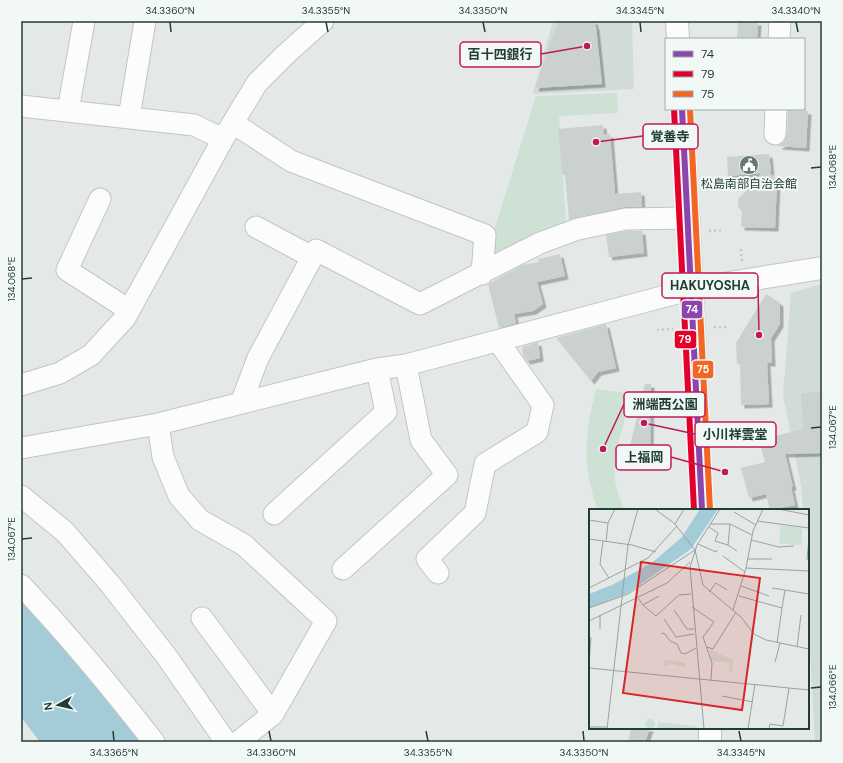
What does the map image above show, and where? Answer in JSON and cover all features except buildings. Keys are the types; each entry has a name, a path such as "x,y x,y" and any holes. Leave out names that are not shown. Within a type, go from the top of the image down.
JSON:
{"main road":[{"path":"677,21 678,38"},
{"path":"682,110 689,218 702,509"},
{"path":"692,289 822,268"},
{"path":"710,729 710,742"}],"street":[{"path":"68,111 84,21"},
{"path":"129,117 145,21"},
{"path":"21,385 60,373 91,355 125,318 228,131 257,83 286,54 323,21"},
{"path":"779,38 780,21"},
{"path":"21,106 129,117 228,131 291,161 485,235 482,274"},
{"path":"775,134 776,110"},
{"path":"100,199 67,270 129,310"},
{"path":"241,403 258,358 316,250 420,304 482,274 540,243 578,229 626,219 689,218"},
{"path":"256,227 312,257"},
{"path":"21,448 158,424 378,369 406,365 692,289"},
{"path":"438,573 427,559 475,513 485,464 537,432 543,405 498,341"},
{"path":"343,569 447,475 421,440 406,365"},
{"path":"274,514 386,412 378,369"},
{"path":"158,424 163,457 179,496 200,520 244,545 326,621 273,714 238,742"},
{"path":"21,496 65,532 110,584 167,657 226,742"},
{"path":"21,585 97,671 154,742"},
{"path":"202,618 273,714"}],"shaded area":[{"path":"553,21 632,21 634,89 533,94"},
{"path":"822,284 822,742 815,742 809,630 809,509 803,509 801,486 783,395 791,293"}],"green space":[{"path":"617,93 618,113 559,116 566,227 491,261 490,252 495,227 536,96"},
{"path":"596,389 626,393 631,403 619,441 615,472 616,488 624,509 598,509 589,478 587,464 586,450 589,421"}],"water":[{"path":"21,598 148,742 40,742 21,717"}],"transit line":[{"name":"79","path":"674,110 694,509"},
{"name":"74","path":"682,110 702,509"},
{"name":"75","path":"690,110 710,509"}],"place":[{"name":"百十四銀行","path":"587,46"},
{"name":"覚善寺","path":"596,142"},
{"name":"松島南部自治会館","path":"749,165"},
{"name":"HAKUYOSHA","path":"759,335"},
{"name":"小川祥雲堂","path":"644,423"},
{"name":"洲端西公園","path":"603,449"},
{"name":"上福岡","path":"725,472"}]}
